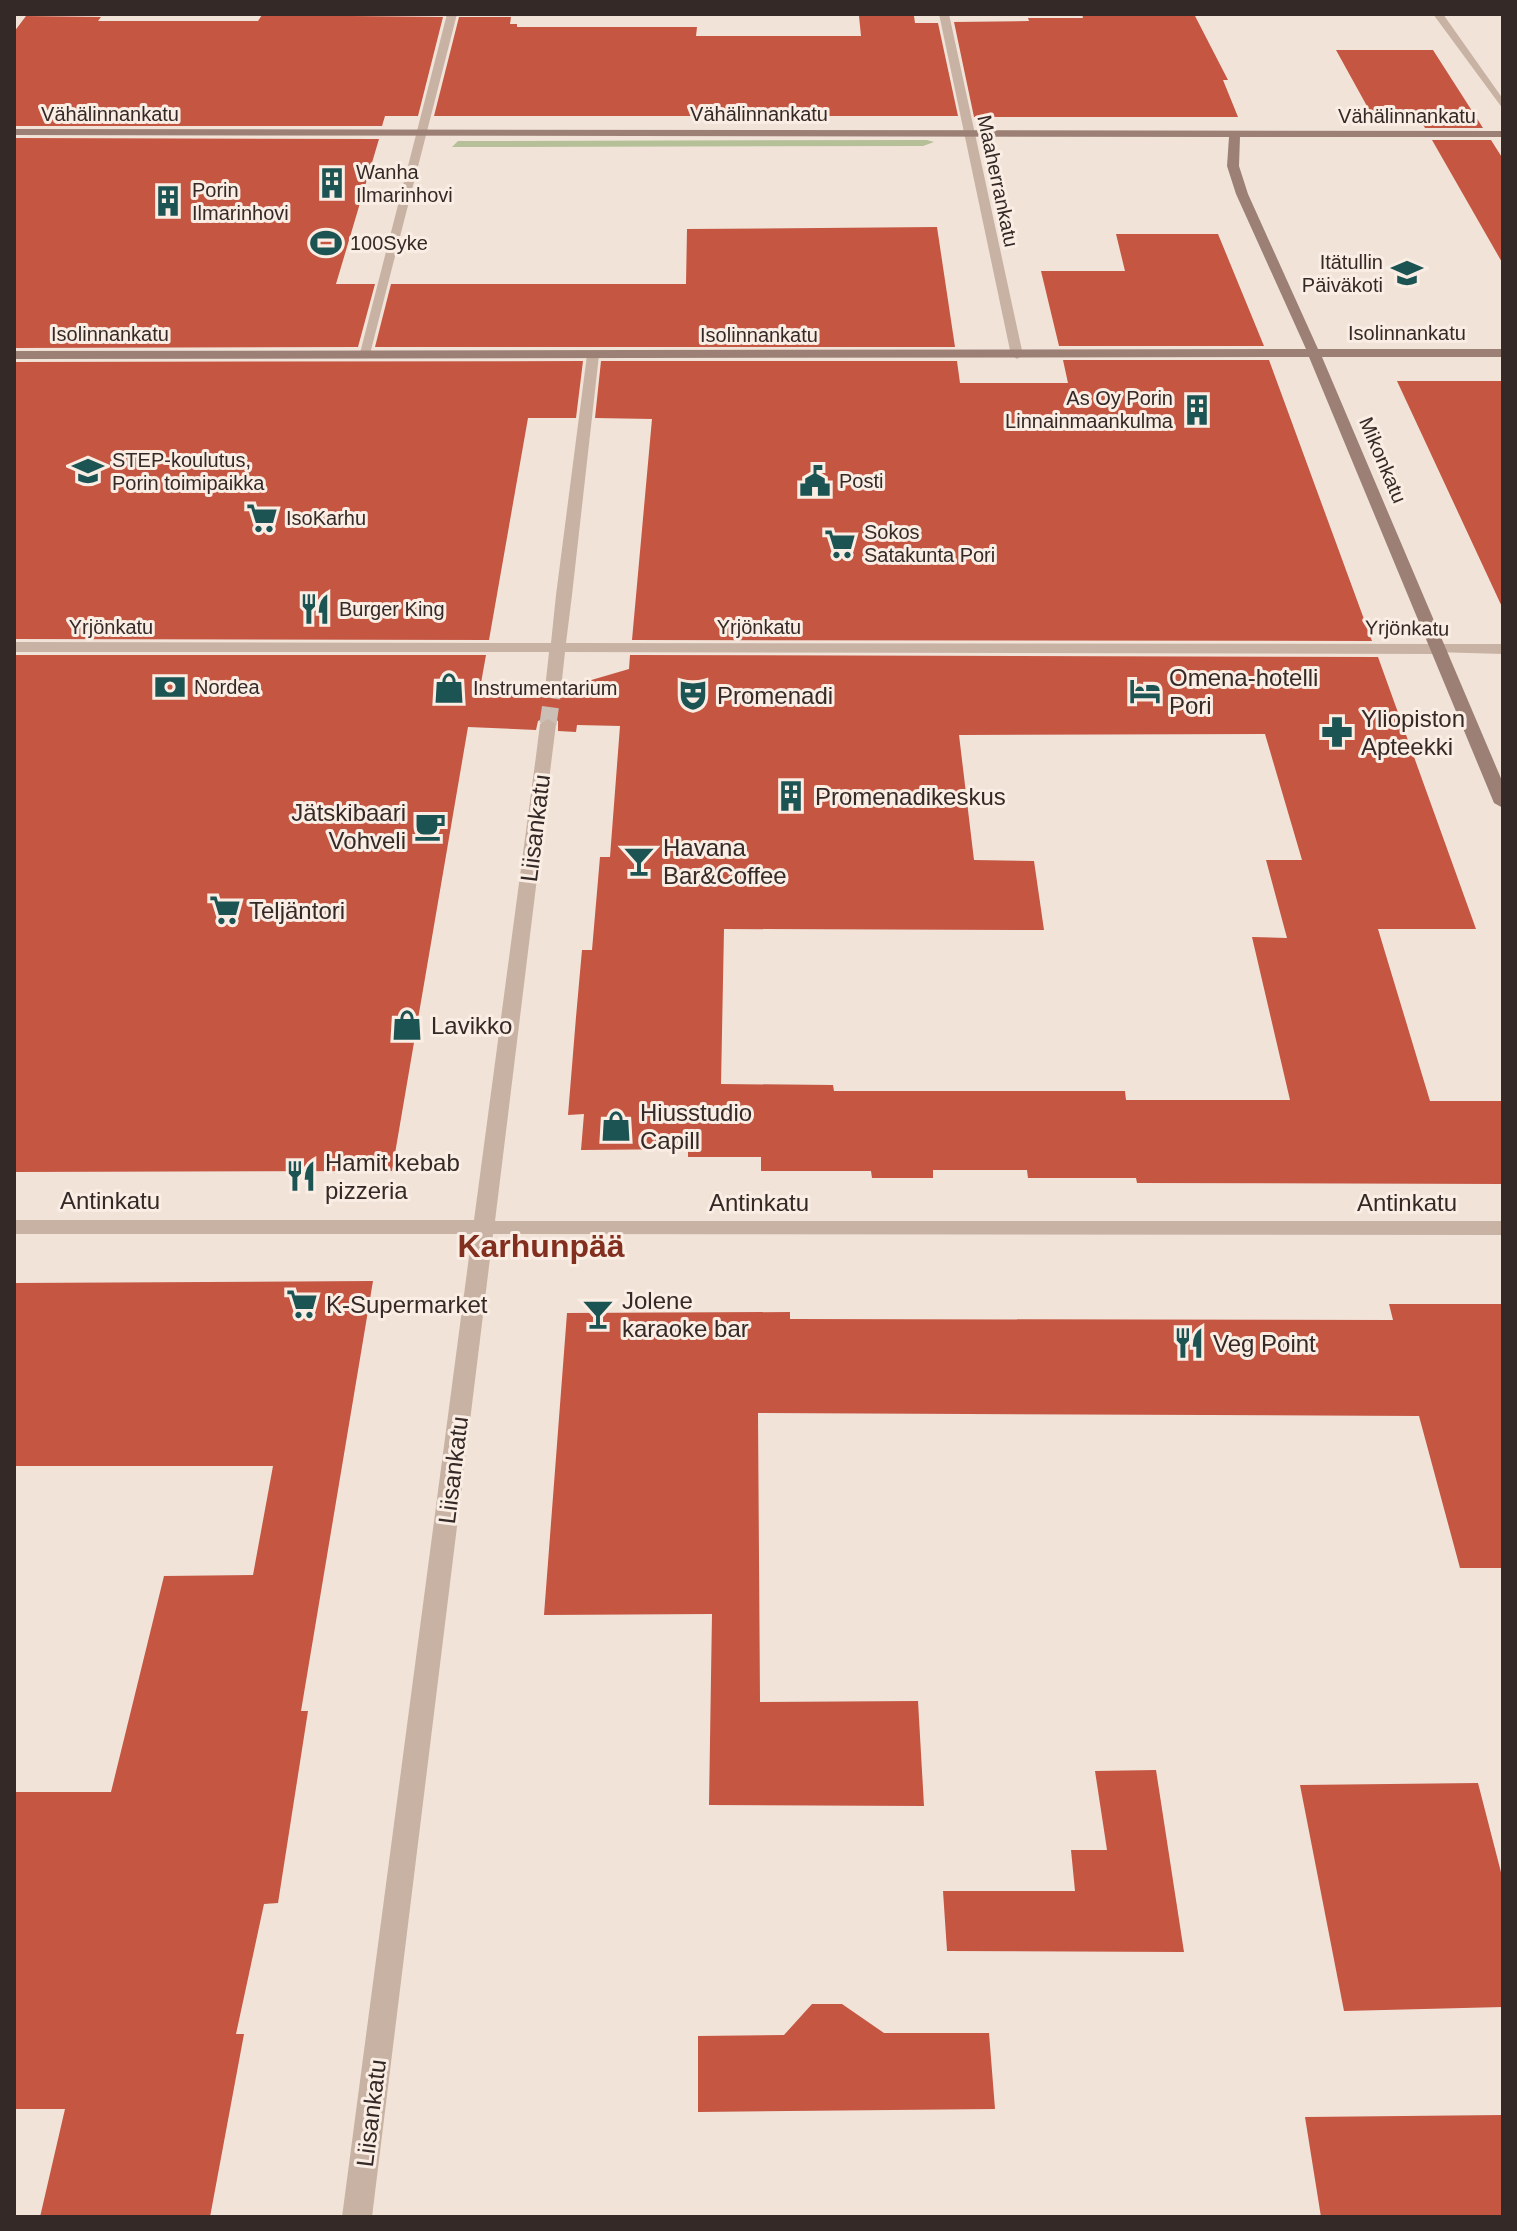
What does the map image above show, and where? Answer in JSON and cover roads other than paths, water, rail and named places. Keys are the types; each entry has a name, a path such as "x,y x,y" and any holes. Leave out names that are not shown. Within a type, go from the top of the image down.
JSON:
{"main road":[{"name":"Vähälinnankatu","path":"14,132 1503,134"},
{"name":"Mikonkatu","path":"1235,133 1233,166 1242,194 1440,649 1503,803"},
{"name":"Isolinnankatu","path":"14,355 1503,353"}],"street":[{"path":"364,354 452,14"},
{"name":"Maaherrankatu","path":"944,14 1017,355"},
{"path":"1438,14 1503,106"},
{"path":"553,689 593,355"},
{"name":"Yrjönkatu","path":"14,647 1503,649"},
{"name":"Liisankatu","path":"357,2217 548,724"},
{"name":"Antinkatu","path":"14,1227 1503,1228"}],"tunnel":[{"path":"548,724 553,689"}],"place":[{"name":"Wanha Ilmarinhovi","path":"332,183"},
{"name":"Porin Ilmarinhovi","path":"168,201"},
{"name":"100Syke","path":"326,243"},
{"name":"Itätullin Päiväkoti","path":"1407,273"},
{"name":"As Oy Porin Linnainmaankulma","path":"1197,410"},
{"name":"STEP-koulutus, Porin toimipaikka","path":"88,471"},
{"name":"Posti","path":"815,481"},
{"name":"IsoKarhu","path":"262,518"},
{"name":"Sokos Satakunta Pori","path":"840,544"},
{"name":"Burger King","path":"315,609"},
{"name":"Nordea","path":"170,687"},
{"name":"Instrumentarium","path":"449,688"},
{"name":"Omena-hotelli Pori","path":"1145,691"},
{"name":"Promenadi","path":"693,695"},
{"name":"Yliopiston Apteekki","path":"1337,732"},
{"name":"Promenadikeskus","path":"791,796"},
{"name":"Jätskibaari Vohveli","path":"430,826"},
{"name":"Havana Bar&Coffee","path":"639,861"},
{"name":"Teljäntori","path":"225,910"},
{"name":"Lavikko","path":"407,1025"},
{"name":"Hiusstudio Capill","path":"616,1126"},
{"name":"Hamit kebab pizzeria","path":"301,1176"},
{"name":"K-Supermarket","path":"302,1304"},
{"name":"Jolene karaoke bar","path":"598,1314"},
{"name":"Veg Point","path":"1189,1343"}],"district":[{"name":"Karhunpää","path":"541,1246"}]}
